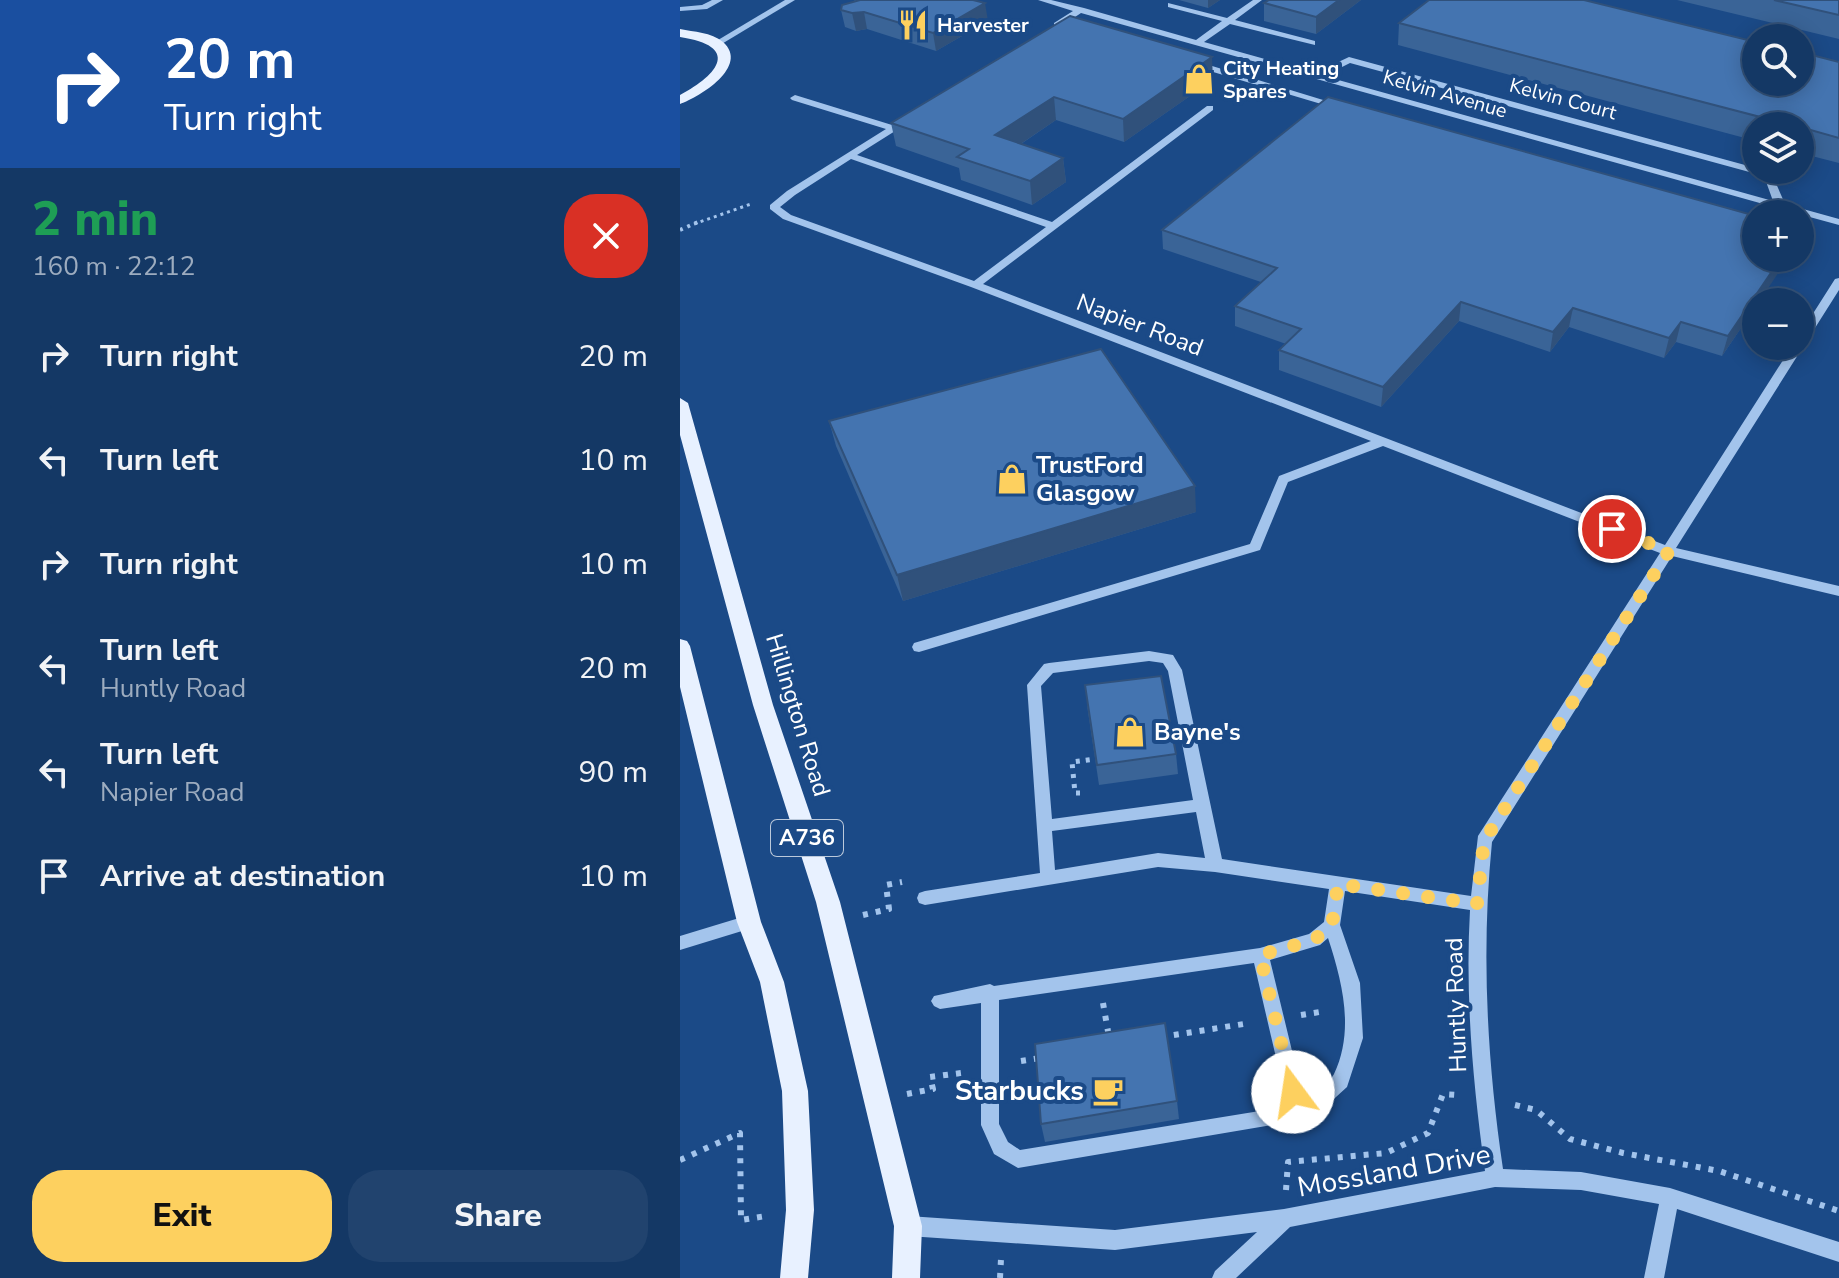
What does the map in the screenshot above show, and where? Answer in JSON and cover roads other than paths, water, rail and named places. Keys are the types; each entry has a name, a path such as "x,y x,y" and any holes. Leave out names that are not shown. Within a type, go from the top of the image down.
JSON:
{"main road":[{"path":"680,33 717,43 724,54 725,64 715,80 680,111"},
{"path":"680,100 702,90"},
{"name":"Hillington Road","path":"680,403 763,705 833,922 908,1226 906,1278"},
{"path":"680,646 749,922 772,982 795,1091 800,1210 794,1278"}],"street":[{"path":"680,9 704,7 719,0"},
{"path":"717,43 791,0"},
{"name":"Kelvin Avenue","path":"1042,0 1081,10 1137,31 1197,43 1756,200"},
{"path":"1197,43 1258,0"},
{"path":"1171,5 1312,43"},
{"path":"1041,36 1081,10"},
{"name":"Kelvin Court","path":"1317,76 1349,60 1768,174 1778,200"},
{"path":"1191,63 1358,111"},
{"path":"1251,80 1275,65"},
{"path":"795,98 893,128"},
{"path":"975,285 1210,108"},
{"path":"850,156 920,112"},
{"path":"850,156 1054,226"},
{"name":"Napier Road","path":"850,156 774,207 787,217 975,285 1669,551 1839,591"},
{"name":"Kelvin Avenue","path":"1814,216 1839,222"},
{"name":"Huntly Road","path":"1814,320 1839,281"},
{"name":"Huntly Road","path":"1495,1178 1482,1097 1477,904 1484,841 1789,360"},
{"path":"919,647 1255,547 1283,479 1384,441"},
{"path":"1048,878 1034,685 1049,668 1149,656 1168,659 1175,670 1215,865"},
{"path":"1044,826 1202,805"},
{"path":"925,898 1158,860 1215,865 1477,904"},
{"path":"990,992 990,1125 1001,1148 1018,1159 1307,1112 1341,1081 1354,1038 1351,983 1332,925 1338,884"},
{"path":"680,943 749,922"},
{"path":"940,1001 1260,955 1314,940 1332,925"},
{"path":"1260,955 1293,1092"},
{"name":"Mossland Drive","path":"908,1226 1115,1240 1284,1219 1495,1178 1581,1181 1670,1197 1839,1252"},
{"path":"1654,1278 1670,1197"},
{"name":"Mossland Drive","path":"1222,1278 1284,1219"}],"place":[{"name":"Harvester","path":"913,25"},
{"name":"City Heating Spares","path":"1199,79"},
{"name":"TrustFord Glasgow","path":"1012,479"},
{"name":"Bayne's","path":"1130,732"},
{"name":"Starbucks","path":"1108,1091"}]}
